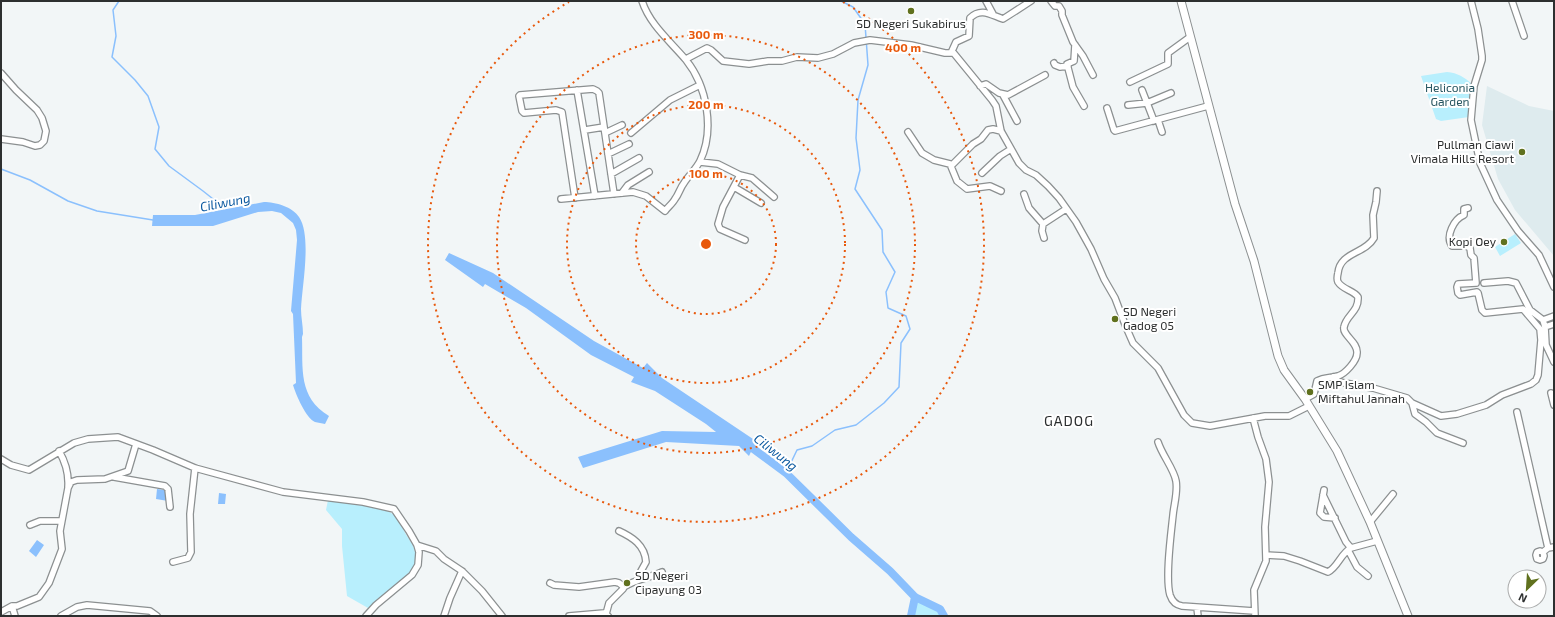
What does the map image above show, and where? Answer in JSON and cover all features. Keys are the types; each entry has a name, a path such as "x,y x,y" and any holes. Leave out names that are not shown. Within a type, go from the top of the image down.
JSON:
{"street":[{"path":"561,199 640,193 651,199 665,210 676,199 683,184 700,162 706,144 708,127 706,107 700,84 686,60 658,29 646,11 642,1"},
{"path":"986,1 993,14"},
{"path":"686,60 707,48 723,61 748,64 768,61 782,61 798,57 814,58 830,55 858,42 870,40 911,45 945,54 952,51 956,42 969,36 969,23 971,17 982,12 993,14 1001,19 1005,19 1032,1"},
{"path":"1051,1 1055,6 1059,6 1062,11 1062,15 1075,45 1083,56 1093,75"},
{"path":"1181,1 1235,204 1254,260 1278,356 1284,370 1307,402 1337,451 1370,522 1408,616"},
{"path":"1471,1 1478,29 1482,60 1474,86 1471,120 1480,163 1497,200 1510,220 1539,255 1554,287"},
{"path":"1512,1 1524,36"},
{"path":"1130,82 1168,64 1168,53 1190,37"},
{"path":"1075,45 1074,61 1067,63 1074,90 1084,106"},
{"path":"952,51 996,106 1001,131 1021,166 1044,182 1059,198 1076,222 1117,303 1133,343 1158,368 1184,415 1195,425 1210,426 1253,418 1289,416 1307,402 1314,394 1317,381 1326,377 1340,375 1356,358 1357,352 1355,343 1344,332 1344,328 1345,323 1358,306 1358,297 1354,292 1342,286 1338,281 1339,267 1347,257 1366,246 1372,240 1374,235 1373,215 1377,191"},
{"path":"1054,63 1060,67 1068,66"},
{"path":"1,73 37,110 42,118 46,131 44,141 40,145 35,146 22,142 1,139"},
{"path":"1003,95 1010,94 1045,75"},
{"path":"632,133 670,100 700,84"},
{"path":"980,86 986,84 1003,95 1017,121"},
{"path":"575,198 562,112 556,110 524,113 522,111 520,95 593,89 598,92 614,194"},
{"path":"577,90 595,196"},
{"path":"1142,90 1162,132"},
{"path":"1128,105 1147,103 1171,93"},
{"path":"1107,108 1115,131 1208,106"},
{"path":"585,130 604,130 622,125"},
{"path":"951,166 973,144 981,139 988,130 993,129 1001,131"},
{"path":"908,132 922,153 934,160 947,163 951,166 956,180 967,189 990,186 1001,191"},
{"path":"608,154 629,144"},
{"path":"982,173 1000,156 1011,149"},
{"path":"610,174 639,158"},
{"path":"700,162 718,164 740,175 755,180 762,188 774,197"},
{"path":"622,194 628,185 649,172"},
{"path":"740,175 723,208 718,226 721,230 745,240"},
{"path":"734,187 761,202"},
{"path":"1024,194 1029,208 1043,224"},
{"path":"1333,377 1336,381 1373,388 1405,397 1441,416 1457,414 1486,405 1502,395 1531,384 1536,380 1538,375 1541,340 1539,326 1523,309 1485,313 1482,310 1477,292 1460,295 1458,293 1458,284 1476,283 1474,258 1471,255 1470,248 1466,246 1452,246 1449,236 1450,231 1457,219 1464,215 1464,210 1468,208"},
{"path":"1044,238 1042,231 1043,224 1066,209"},
{"path":"1484,282 1508,281 1516,283 1530,310 1543,320 1546,345 1554,362"},
{"path":"1543,320 1554,316"},
{"path":"1545,329 1554,324"},
{"path":"1551,393 1554,405"},
{"path":"1412,402 1415,414 1437,433 1463,443"},
{"path":"1517,412 1551,547 1543,552"},
{"path":"1158,442 1177,482 1168,583 1170,595 1174,603 1178,606 1254,613 1255,587 1265,565 1265,527 1269,490 1268,469 1253,418"},
{"path":"1,459 10,465 29,470 74,443 88,439 118,437 154,450 195,468 283,492 363,502 394,509 417,545 419,560 415,571 376,605 366,616"},
{"path":"68,488 71,482 76,480 102,479 129,470 136,444"},
{"path":"1,612 12,606 18,606 39,597 49,583 62,549 60,531 69,477 64,460 59,451"},
{"path":"173,562 188,558 191,552 190,514 195,468"},
{"path":"111,477 165,486 168,489 170,507"},
{"path":"1335,518 1320,515 1323,492 1350,549 1357,567 1368,576"},
{"path":"1370,522 1393,494"},
{"path":"30,525 40,521 61,521"},
{"path":"619,531 631,536 642,549 646,562 641,571 640,579"},
{"path":"1266,555 1284,556 1328,572 1332,570 1350,549 1377,541"},
{"path":"417,545 436,551 444,560 462,571 482,590 502,616"},
{"path":"444,616 462,571"},
{"path":"570,616 607,615 609,603 622,592 624,587 640,579 651,577 662,572"},
{"path":"550,583 554,585 579,587 615,582 624,587"},
{"path":"61,616 77,607 87,605 150,612 157,616"},
{"path":"12,606 15,616"},
{"path":"1198,608 1198,616"}],"shaded area":[{"name":"Pullman Ciawi Vimala Hills Resort","path":"1487,86 1529,106 1554,111 1554,256 1515,210 1498,179 1482,125"}],"green space":[{"name":"Heliconia Garden","path":"1447,72 1461,76 1472,84 1469,117 1441,121 1436,119 1421,76"},
{"path":"1515,234 1521,243 1500,256 1495,247"},
{"path":"328,500 372,506 394,515 414,548 416,560 411,573 368,608 347,596 342,546 342,529 326,510"},
{"path":"915,597 940,609 944,616 911,616"}],"water":[{"path":"264,202 278,204 293,210 303,225 306,248 301,309 304,381 312,400 329,416 325,424 315,422 308,416 293,385 296,383 293,314 291,311 297,240 296,230 293,223 281,213 272,211 258,212 213,226 152,226 153,215 195,215"},
{"path":"449,253 493,273 594,341 643,368 647,363 662,378 756,441 749,456 739,446 666,442 583,468 578,457 662,431 716,432 655,391 631,382 634,377 591,355 526,308 485,284 483,287 445,260"},
{"path":"157,489 164,490 167,494 168,501 156,499"},
{"path":"219,493 226,494 225,504 218,504"},
{"path":"37,540 44,545 36,557 29,551"}],"waterway":[{"path":"119,1 113,10 116,36 112,57 135,80 148,96 159,127 155,149 169,166 227,210"},
{"path":"786,473 797,450 812,446 835,430 856,425 884,403 899,387 901,343 910,329 906,316 888,308 886,292 895,272 883,252 882,230 855,189 860,170 856,138 858,100 868,65 865,24 853,7 841,1"},
{"name":"Ciliwung","path":"1,169 30,180 68,201 97,211 153,220"},
{"name":"Ciliwung","path":"744,442 786,473 851,537 890,571 915,597 940,609 944,616"},
{"name":"Ciliwung","path":"911,616 915,597"}],"place":[{"name":"SD Negeri Sukabirus","path":"911,11"},
{"name":"Pullman Ciawi Vimala Hills Resort","path":"1522,152"},
{"name":"Kopi Oey","path":"1504,242"},
{"name":"SD Negeri Gadog 05","path":"1115,319"},
{"name":"SMP Islam Miftahul Jannah","path":"1310,392"},
{"name":"SD Negeri Cipayung 03","path":"627,583"}],"district":[{"name":"GADOG","path":"1069,421"}]}
